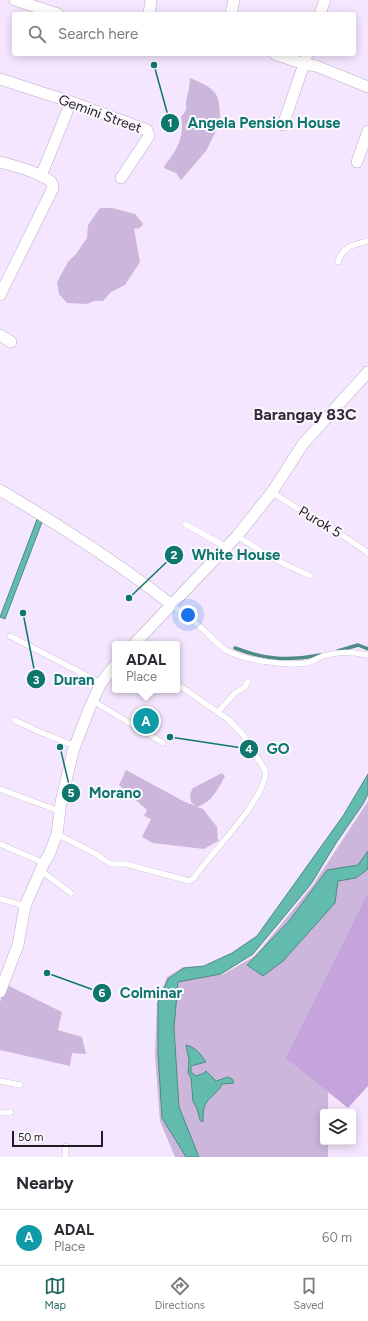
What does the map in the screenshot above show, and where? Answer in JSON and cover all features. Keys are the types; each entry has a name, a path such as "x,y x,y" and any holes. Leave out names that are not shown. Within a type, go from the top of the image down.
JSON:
{"street":[{"path":"15,0 52,12"},
{"path":"149,12 151,0"},
{"path":"231,12 234,0"},
{"path":"321,12 325,0"},
{"path":"287,56 306,59 316,66 368,87"},
{"path":"283,125 306,59"},
{"name":"Gemini Street","path":"0,79 71,102 137,126 149,133 149,136 121,178"},
{"path":"41,176 71,102"},
{"path":"357,162 368,131"},
{"path":"0,162 41,176 50,182 53,188 0,295"},
{"path":"0,335 11,342"},
{"path":"137,641 237,536 272,492 303,444 368,372"},
{"path":"0,490 132,574 172,605"},
{"path":"0,992 18,945 25,906 57,834 59,812 75,746 101,683 112,669"}],"lane":[{"path":"338,262 341,254 349,247 368,240"},
{"name":"Purok 5","path":"272,492 309,514 368,553"},
{"path":"185,524 226,547"},
{"path":"237,536 272,558 310,576"},
{"path":"172,605 204,630 224,649 255,660 290,664 307,663 323,656 340,652 353,652 368,655"},
{"path":"10,636 101,683"},
{"path":"218,712 234,693 245,687 248,681"},
{"path":"57,834 98,855 111,864 126,864 186,881 191,881 239,823 262,788 266,774 262,763 240,731 229,720 180,686"},
{"path":"93,701 163,743"},
{"path":"14,720 75,746"},
{"path":"0,789 59,812"},
{"path":"0,844 42,866 71,893"},
{"path":"0,899 25,906"},
{"path":"0,1081 20,1085"},
{"path":"0,1113 11,1112"},
{"path":"65,1157 66,1146"}],"shaded area":[{"path":"190,78 206,85 216,94 219,101 221,121 206,151 181,180 176,173 164,168 177,148 180,138 182,127 181,117 186,110"},
{"path":"100,208 112,208 135,214 143,224 140,228 134,229 140,262 125,285 111,292 103,301 94,301 87,304 67,303 59,294 57,282 68,262 76,254 87,238 88,225"},
{"path":"39,514 44,517 5,619 0,617"},
{"path":"126,770 185,802 196,806 191,802 190,794 193,788 222,773 225,776 220,786 207,802 197,807 203,809 217,827 218,841 204,849 153,843 142,837 151,819 144,816 147,810 119,785"},
{"path":"368,774 368,794 363,804 336,843 311,884 253,954 221,974 178,982 174,1028 179,1107 199,1157 186,1157 162,1118 158,1053 158,1002 168,979 184,968 204,966 232,953 257,936 343,816"},
{"path":"368,801 368,929 329,973 328,1109 320,1109 320,1145 328,1145 328,1157 175,1157 160,1121 155,1055 157,1003 167,977 183,967 222,975 255,956 313,885"},
{"path":"368,851 368,869 356,878 338,881 335,903 283,961 263,976 247,965 289,921 327,870 358,865"},
{"path":"368,893 368,1086 348,1108 286,1058"},
{"path":"7,985 62,1012 58,1030 82,1037 86,1054 72,1053 70,1066 0,1050 0,1002"},
{"path":"186,1045 195,1049 206,1062 191,1066 191,1072 196,1076 206,1071 216,1081 228,1077 232,1079 234,1083 222,1084 219,1090 207,1102 204,1109 203,1122 200,1120 193,1101 191,1078 188,1072 189,1060"}],"waterway":[{"path":"338,651 358,645 368,649"},
{"path":"235,648 257,655 287,659 320,655"}],"place":[{"name":"Angela Pension House","path":"154,65"},
{"name":"White House","path":"129,598"},
{"name":"Duran","path":"23,613"},
{"name":"ADAL","path":"146,721"},
{"name":"GO","path":"170,737"},
{"name":"Morano","path":"60,747"},
{"name":"Colminar","path":"47,973"}],"district":[{"name":"Barangay 83C","path":"305,414"}]}
